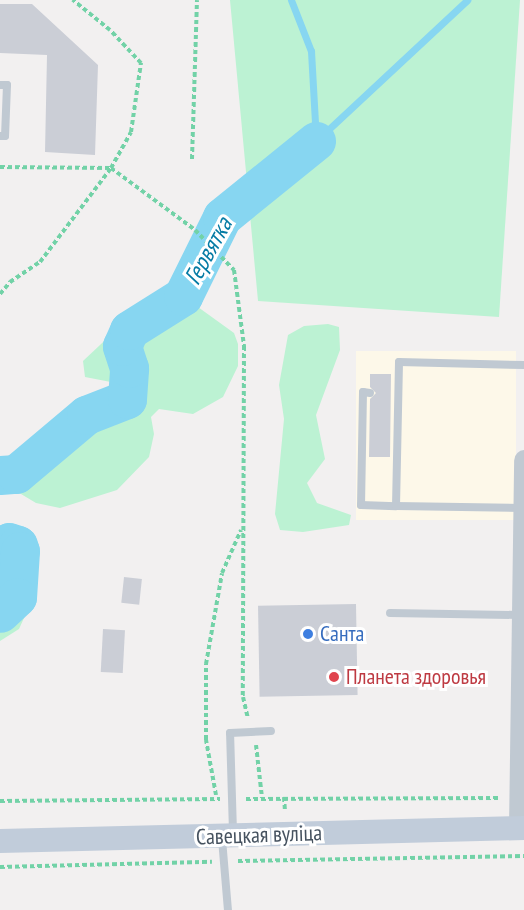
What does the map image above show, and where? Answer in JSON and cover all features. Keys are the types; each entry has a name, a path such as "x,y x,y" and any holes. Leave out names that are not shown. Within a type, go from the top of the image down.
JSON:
{"main road":[{"name":"Савецкая вуліца","path":"0,842 521,828"}],"street":[{"path":"521,828 520,615 524,460"}],"lane":[{"path":"0,85 7,85 5,136 0,136"},
{"path":"396,506 394,415 399,362 524,365"},
{"path":"370,393 363,392 366,414 361,506 522,508"},
{"path":"390,613 520,615"},
{"path":"228,910 224,862 232,799 230,733 272,731"}],"path":[{"path":"0,294 10,282 40,262 111,168 131,132 141,63 110,30 73,0"},
{"path":"192,159 197,0"},
{"path":"0,167 111,168 195,230 218,250 234,270 241,309 243,697 252,732 262,798"},
{"path":"216,799 206,740 206,664 222,573 242,528"},
{"path":"0,801 520,798"},
{"path":"0,867 524,856"}],"shaded area":[{"path":"356,351 516,351 516,520 356,520"}],"green space":[{"path":"230,0 520,0 499,317 258,301"},
{"path":"162,293 191,302 234,333 238,344 238,366 223,397 193,414 159,409 151,417 154,434 149,457 117,490 60,508 36,503 16,491 5,480 8,470 56,421 104,427 115,425 123,417 129,401 125,390 116,383 85,377 83,361 134,313"},
{"path":"328,324 339,327 340,350 316,415 325,459 307,483 317,503 351,515 349,525 303,532 280,530 275,514 284,419 279,385 288,335 304,326"},
{"path":"9,562 20,564 31,584 29,607 19,629 0,641 0,564"}],"building":[{"path":"0,4 32,4 98,65 95,155 45,152 47,55 0,53"},
{"path":"370,374 391,374 390,457 369,457 370,399 376,393 370,387"},
{"path":"124,577 142,579 139,605 121,603"},
{"name":"Санта","path":"356,604 358,695 260,697 258,606"},
{"path":"103,629 125,630 123,673 101,672"}],"waterway":[{"name":"Гервятка","path":"291,0 311,51 316,141"},
{"path":"316,141 467,0"},
{"name":"Гервятка","path":"0,475 16,474 86,415 127,399 129,368 122,346 129,330 183,296 222,217 316,141"},
{"name":"Гервятка","path":"0,547 9,542 18,545 20,551 17,597 0,613"}],"place":[{"name":"Санта","path":"308,634"},
{"name":"Планета здоровья","path":"334,677"}]}
